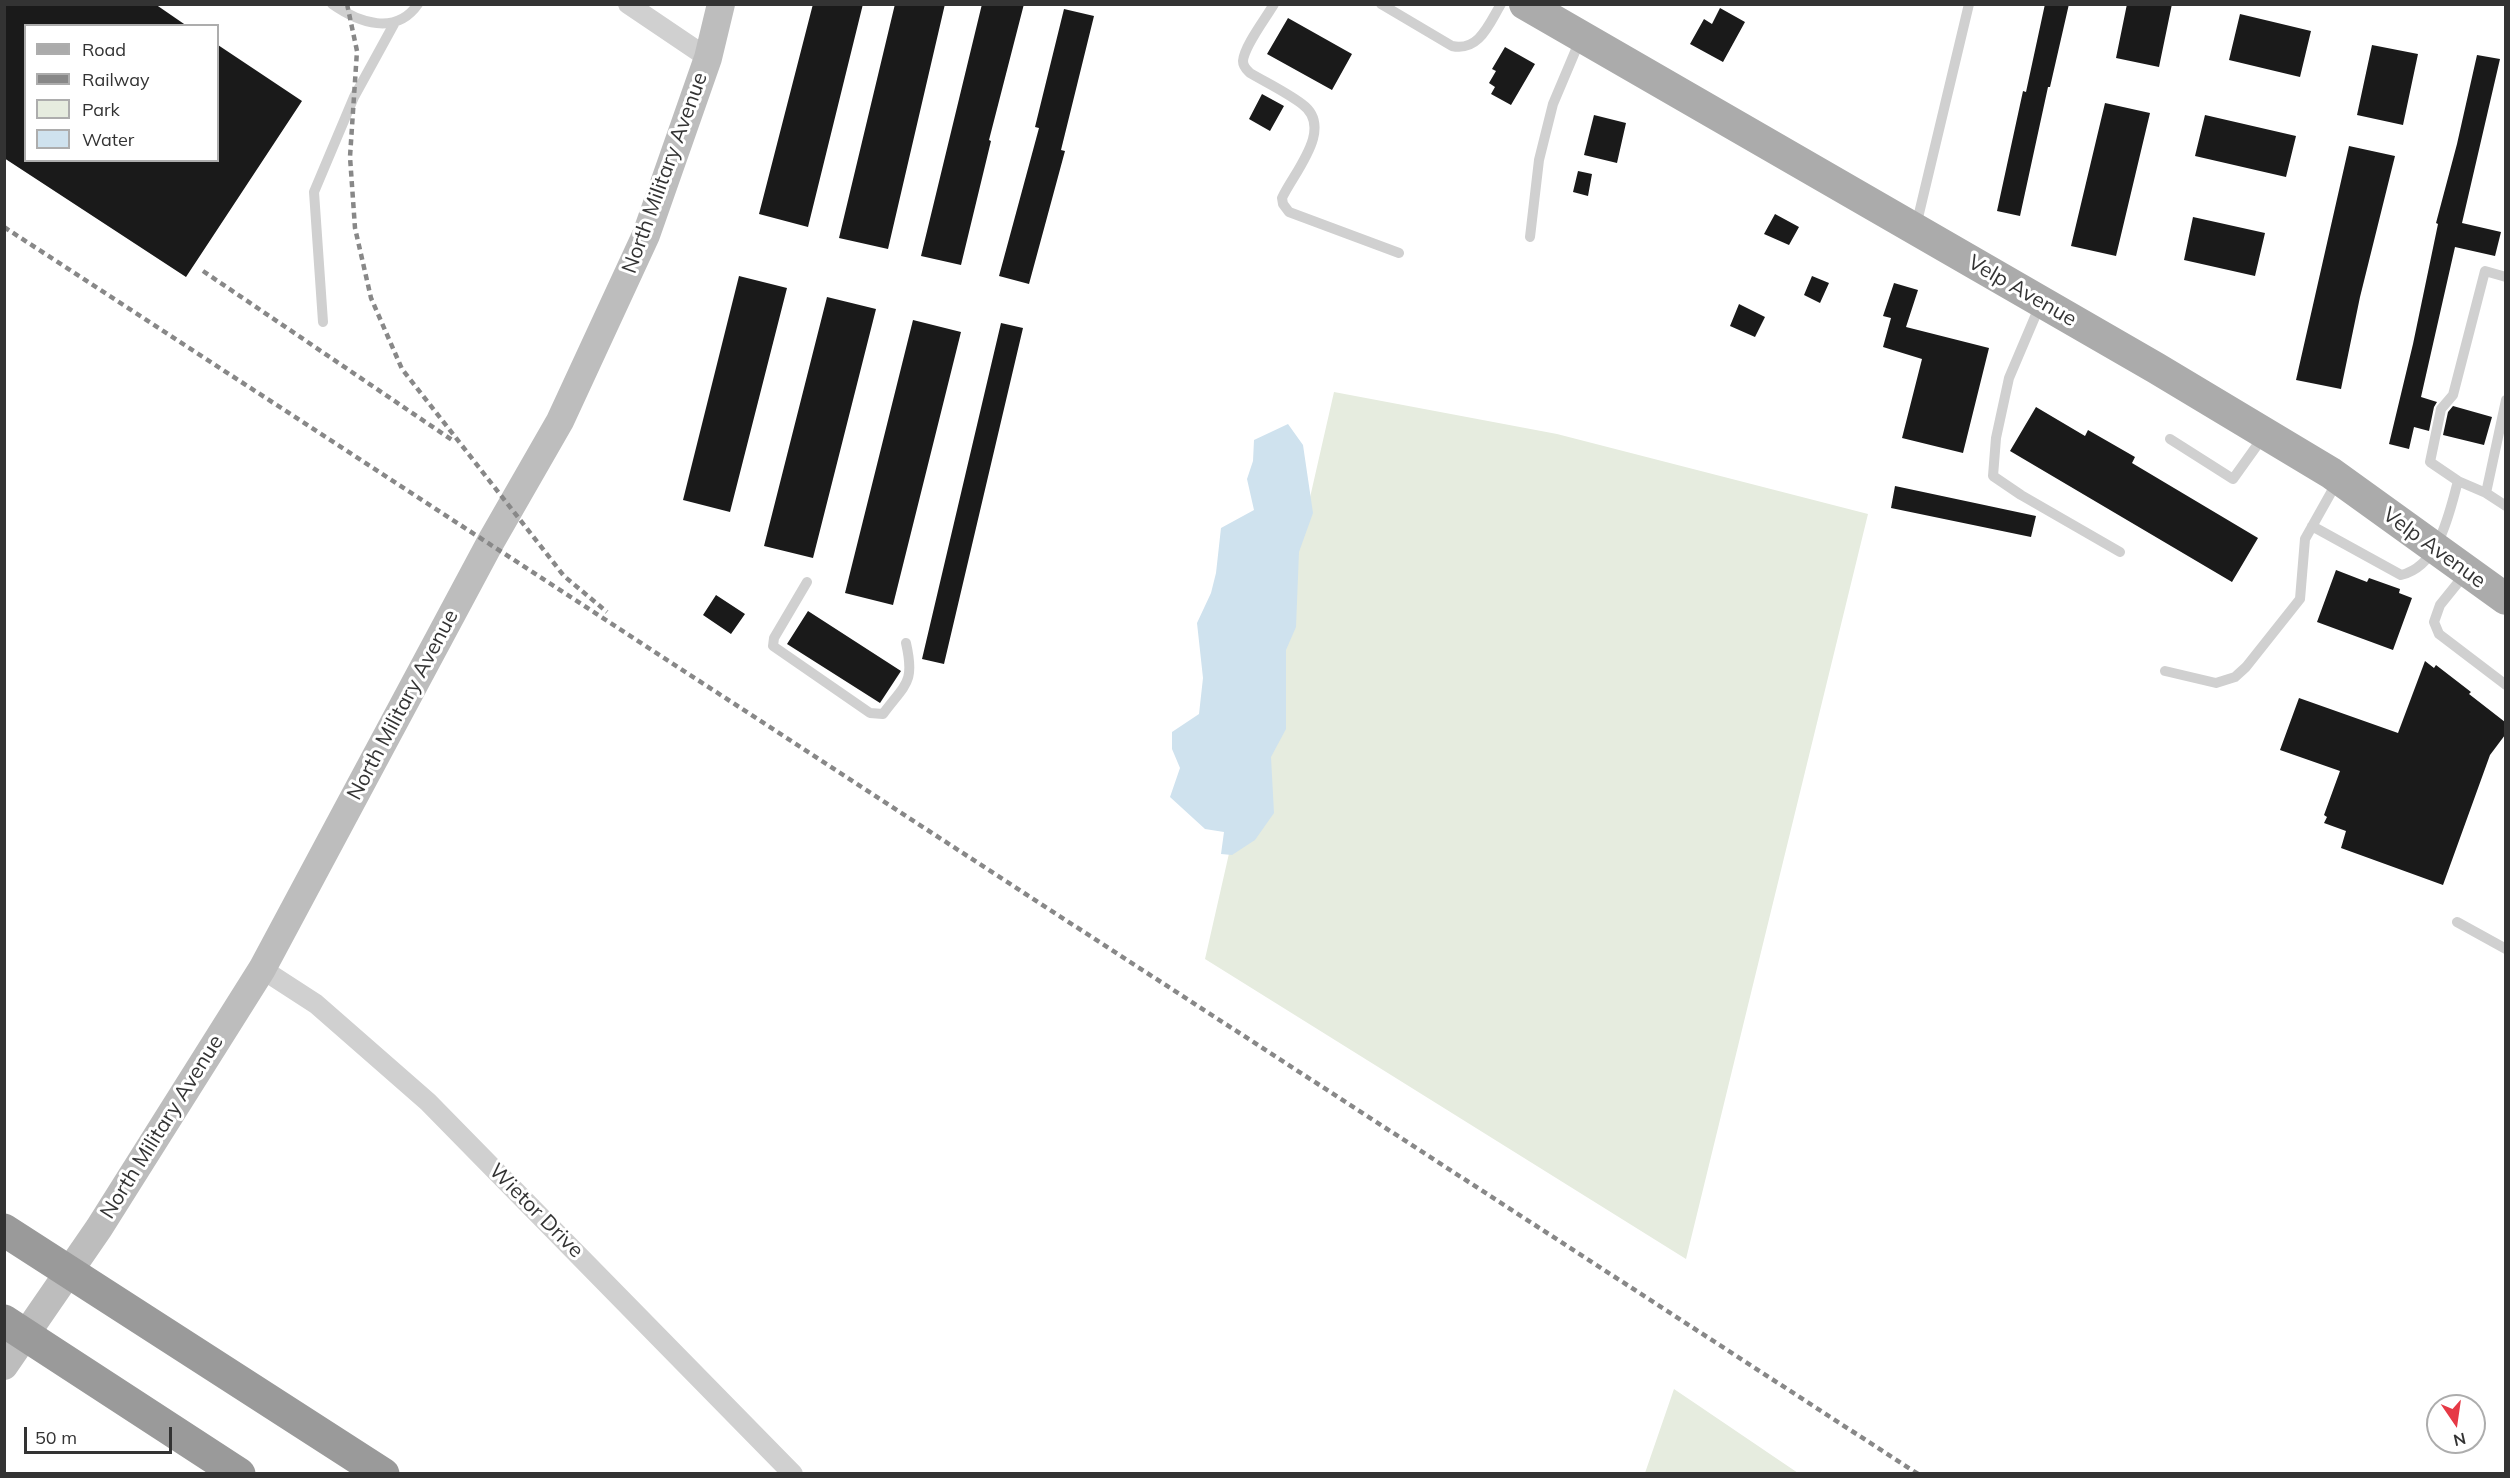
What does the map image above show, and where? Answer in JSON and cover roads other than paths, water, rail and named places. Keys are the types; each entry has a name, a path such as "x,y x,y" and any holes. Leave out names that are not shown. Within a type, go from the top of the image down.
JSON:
{"highway":[{"path":"4,1230 383,1473"},
{"path":"4,1321 239,1473"}],"main road":[{"name":"Velp Avenue","path":"1525,4 2265,434 2338,479 2505,599"}],"street":[{"path":"628,4 708,58"},
{"name":"North Military Avenue","path":"4,1366 99,1228 262,969 490,543 560,421 646,235 708,58 721,4"},
{"name":"Wietor Drive","path":"262,969 316,1004 428,1102 793,1473"}],"lane":[{"path":"332,4 350,17 394,24"},
{"path":"323,322 314,192 354,97 394,24 411,15 418,4"},
{"path":"1274,4 1247,50 1243,60 1244,67 1250,74 1304,105 1313,118 1316,128 1309,148 1282,198 1283,204 1289,212 1399,253"},
{"path":"1381,4 1452,46 1461,48 1476,43 1501,4"},
{"path":"1915,229 1969,4"},
{"path":"1530,237 1539,160 1553,105 1581,37"},
{"path":"2505,277 2485,271 2453,395 2441,409 2430,462 2458,481 2486,493 2505,506"},
{"path":"2041,302 2009,378 1996,438 1993,476 2020,495 2120,552"},
{"path":"2486,493 2505,400"},
{"path":"2170,439 2233,479 2265,434"},
{"path":"2165,671 2216,683 2235,677 2246,667 2300,599 2305,539 2338,479"},
{"path":"2312,526 2401,574 2412,572 2435,549 2450,512 2458,481"},
{"path":"2467,572 2440,605 2434,622 2439,634 2505,685"},
{"path":"807,582 774,638 773,646 870,713 883,714 910,678 911,665 906,643"},
{"path":"2457,922 2505,949"}],"water":[{"path":"1288,424 1303,445 1313,513 1299,552 1296,627 1286,650 1286,729 1271,757 1274,813 1255,840 1232,855 1221,854 1224,832 1205,829 1170,797 1180,768 1172,749 1172,732 1199,714 1203,678 1197,623 1211,593 1216,573 1221,528 1254,510 1247,479 1253,461 1254,440"}],"railway":[{"path":"347,4 357,51 350,157 355,228 371,298 402,369 564,576 607,612"},
{"path":"4,227 1918,1474"},
{"path":"203,271 452,440"}]}
